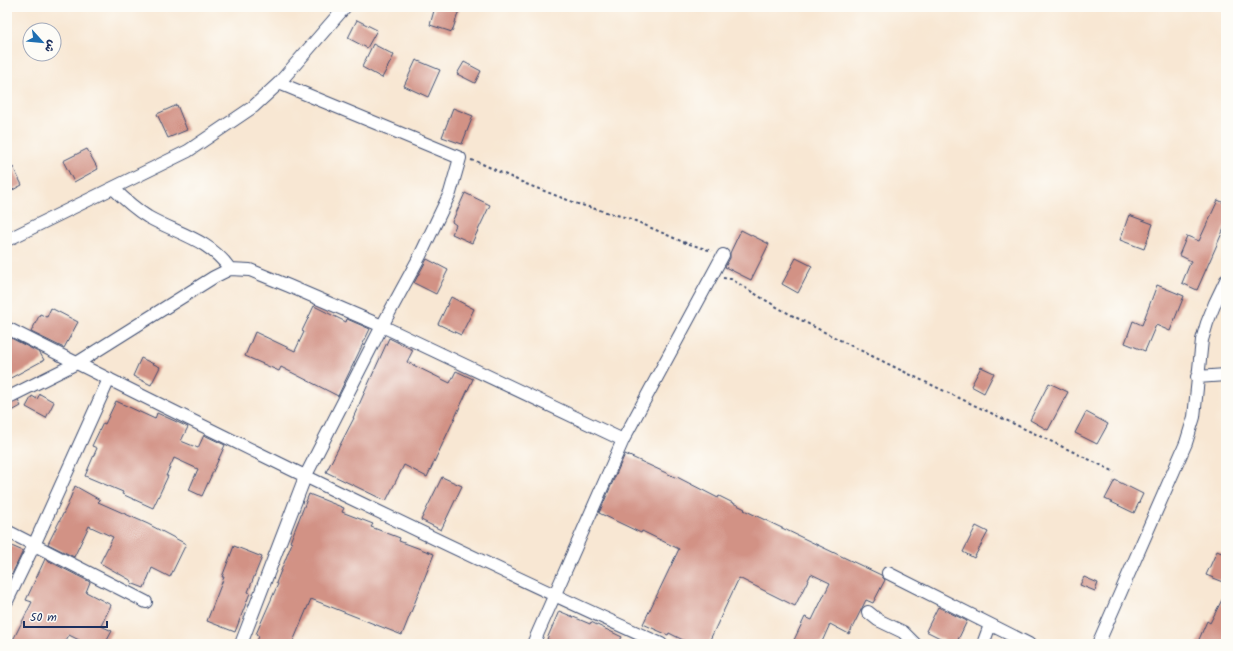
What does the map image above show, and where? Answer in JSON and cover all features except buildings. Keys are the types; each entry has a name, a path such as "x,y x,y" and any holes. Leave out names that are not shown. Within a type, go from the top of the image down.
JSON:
{"street":[{"path":"7,240 188,151 253,107 279,83 345,7"},
{"path":"241,644 305,477 382,326 420,256 450,193 460,158 279,83"},
{"path":"113,188 125,200 148,217 198,240 223,259 230,269"},
{"path":"533,644 623,440 723,255"},
{"path":"7,398 77,364 214,277 230,269 250,270 382,326 623,440"},
{"path":"1098,644 1186,443 1194,417 1203,335 1215,303 1226,280"},
{"path":"7,328 305,477 554,596 661,644"},
{"path":"1198,377 1226,375"},
{"path":"7,601 109,379"},
{"path":"7,531 146,602"},
{"path":"888,573 1028,644"},
{"path":"868,612 878,620 904,632 915,644"},
{"path":"983,644 990,625"}],"path":[{"path":"460,158 478,162 526,184 571,201 631,220 683,242 723,255"},
{"path":"708,282 719,277 731,279 806,323 947,393 1114,472"}]}
